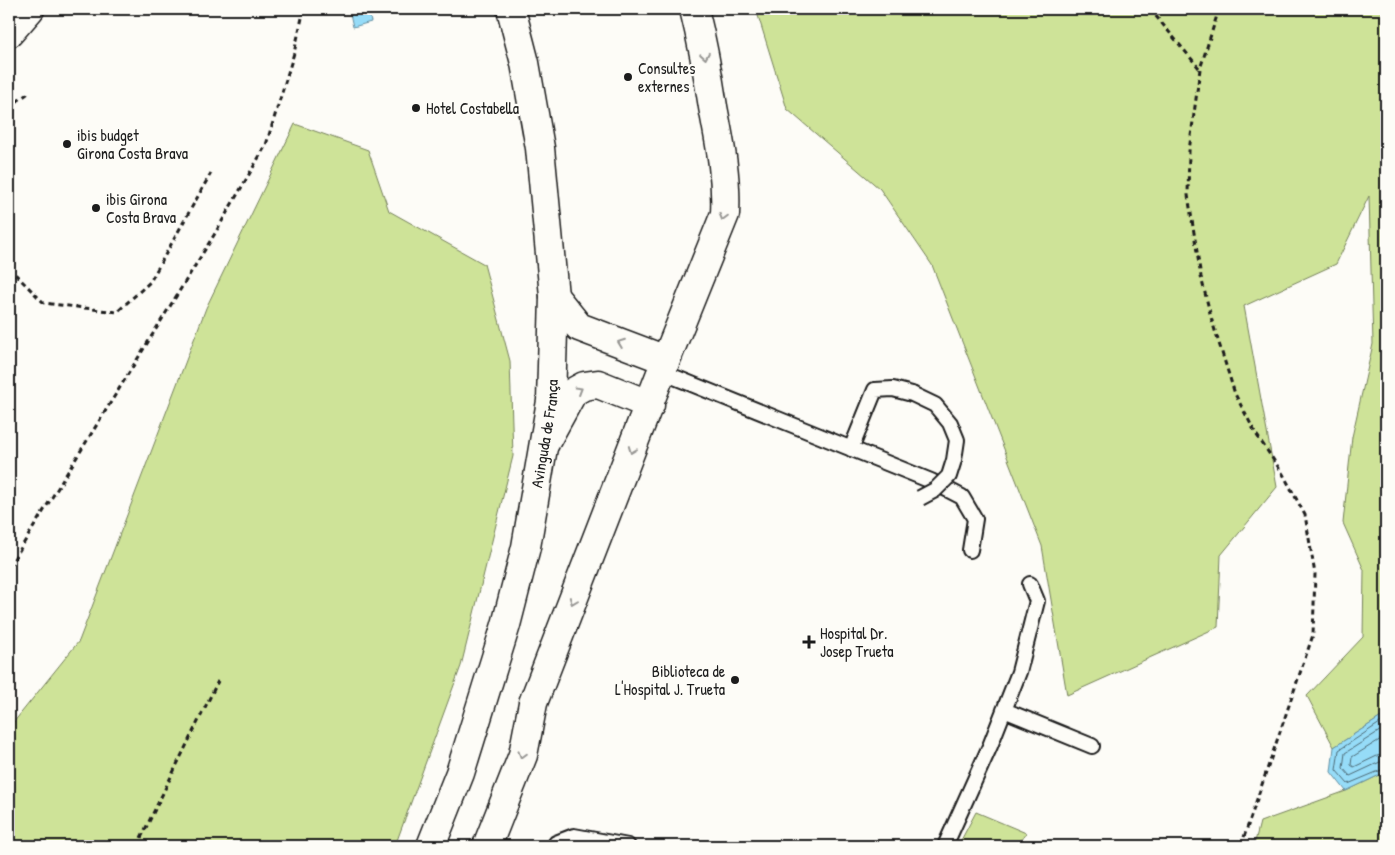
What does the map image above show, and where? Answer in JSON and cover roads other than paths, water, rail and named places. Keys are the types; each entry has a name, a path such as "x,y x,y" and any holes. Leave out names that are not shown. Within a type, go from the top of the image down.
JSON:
{"street":[{"path":"9,33 30,9"},
{"name":"Avinguda de França","path":"431,846 460,772 506,625 526,547 551,401 554,296 540,148 525,63 511,9"},
{"path":"488,846 523,756 533,703 725,214 726,188 722,160 701,36 694,9"},
{"path":"554,296 579,327 664,366"},
{"path":"544,444 573,392 584,386 598,384 650,405"}],"lane":[{"path":"664,366 851,449 931,481 962,497 975,519 970,550"},
{"path":"851,449 875,390 893,389 912,394 934,405 950,423 957,440 954,460 949,476 935,490 920,498"},
{"path":"944,846 990,746 1019,672 1036,601 1030,584"},
{"path":"1004,710 1092,746"},
{"path":"554,846 556,843 574,836 628,846"}],"water":[{"path":"349,9 368,9 371,22 353,27"},
{"path":"1386,714 1386,772 1346,791 1331,772 1334,747"}],"place":[{"name":"Consultes externes","path":"628,77"},
{"name":"Hotel Costabella","path":"416,108"},
{"name":"ibis budget Girona Costa Brava","path":"67,144"},
{"name":"ibis Girona Costa Brava","path":"96,208"},
{"name":"Hospital Dr. Josep Trueta","path":"809,642"},
{"name":"Biblioteca de L'Hospital J. Trueta","path":"735,680"}]}
